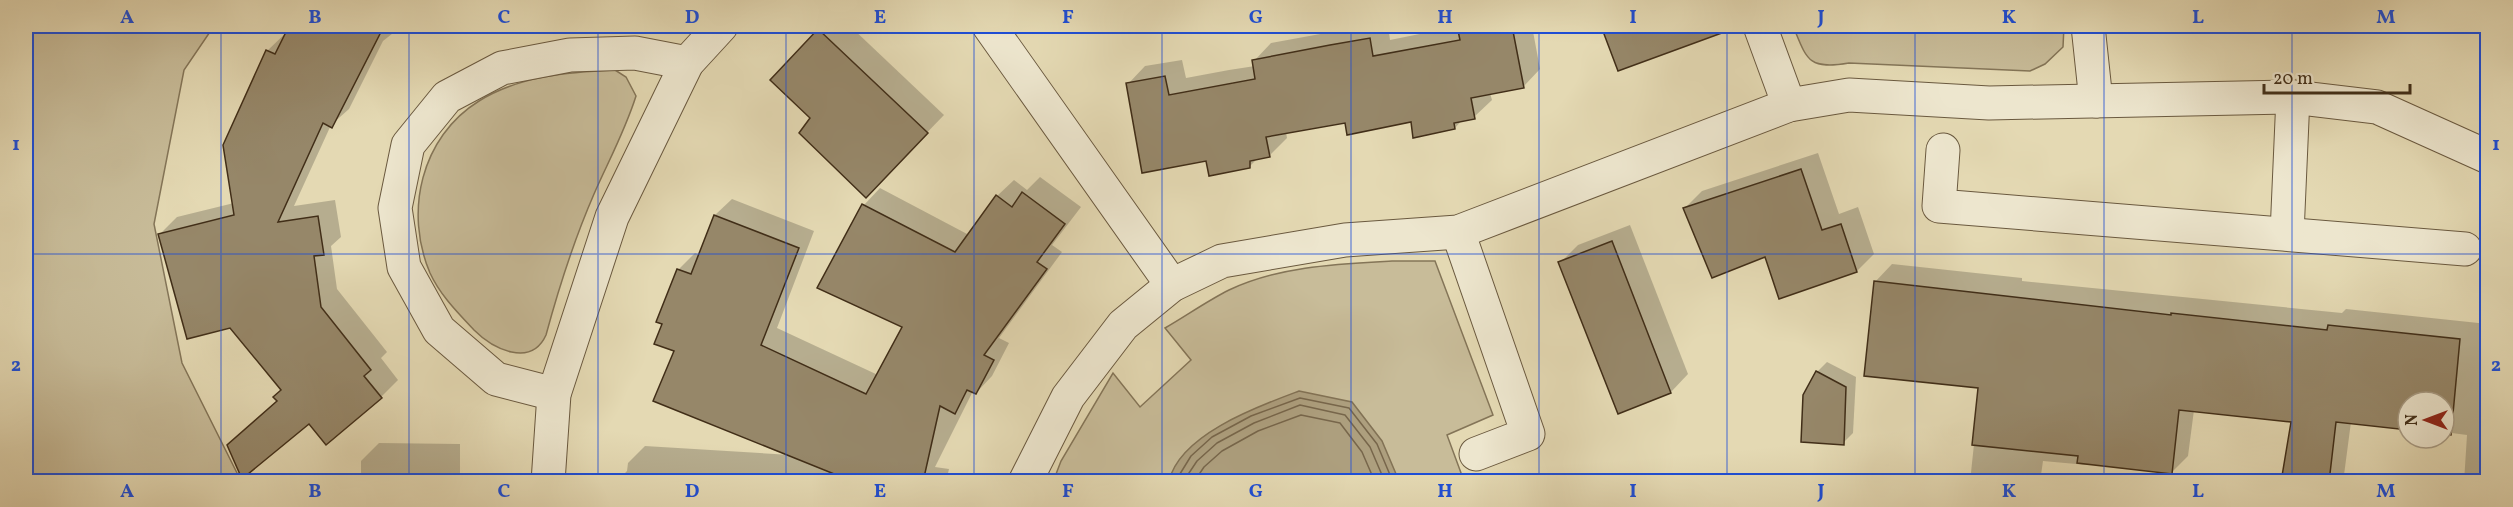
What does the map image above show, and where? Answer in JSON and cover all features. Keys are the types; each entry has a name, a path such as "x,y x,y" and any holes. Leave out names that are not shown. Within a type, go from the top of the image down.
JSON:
{"street":[{"path":"548,482 554,394 612,216 687,63 721,26"},
{"path":"989,26 1172,285"},
{"path":"1760,26 1789,105"},
{"path":"2088,26 2096,101"},
{"path":"554,394 496,379 439,330 404,267 395,208 408,145 447,98 502,68 570,55 635,53 687,63"},
{"path":"1025,482 1068,397 1123,325 1172,285 1222,261 1345,240 1458,232 1789,105 1849,95 1989,104 2293,97 2377,106 2487,157"},
{"path":"2287,234 2293,97"},
{"path":"1943,150 1939,206 2465,249"},
{"path":"1458,232 1528,434 1476,454"}],"shaded area":[{"path":"26,26 214,26 184,70 154,224 182,363 241,481 26,481"},
{"path":"1793,26 2064,26 2063,47 2045,64 2030,71 1849,63 1825,65 1811,60 1806,54"},
{"path":"615,70 626,77 636,96 622,134 580,229 546,335 531,351 522,353 501,349 482,337 468,324 444,296 430,273 422,250 419,201 423,178 431,155 443,134 459,116 494,93 545,77"},
{"path":"1435,261 1493,415 1447,435 1464,481 1053,482 1061,461 1113,373 1140,407 1191,360 1165,328 1229,290 1268,276 1288,271 1350,263"}],"water":[{"path":"1299,391 1352,402 1382,441 1399,481 1169,481 1176,464 1188,449 1204,436 1243,414"}],"building":[{"path":"289,26 384,26 332,128 323,123 278,222 318,216 324,255 314,256 321,307 371,370 364,376 382,398 326,445 309,424 242,479 227,445 277,401 273,397 281,390 230,328 187,339 158,234 234,215 223,145 266,50 275,54"},
{"path":"1457,26 1512,26 1524,88 1471,98 1475,119 1454,123 1455,129 1413,138 1411,122 1347,135 1345,123 1266,137 1270,157 1250,161 1250,168 1209,176 1206,161 1142,173 1126,83 1165,76 1169,95 1255,79 1252,60 1370,38 1373,56 1460,40"},
{"path":"1601,26 1729,26 1730,30 1618,71"},
{"path":"818,29 928,133 866,198 799,133 810,118 770,80"},
{"path":"1801,169 1822,230 1841,224 1857,272 1779,299 1765,257 1712,278 1683,208"},
{"path":"1022,192 1065,224 1037,262 1047,269 984,355 994,360 976,394 967,390 955,414 940,406 923,482 854,482 653,401 674,351 654,344 662,324 656,322 677,269 691,274 714,215 799,248 761,345 866,394 902,327 817,288 862,204 955,252 996,195 1012,207"},
{"path":"1612,241 1671,393 1618,414 1558,262"},
{"path":"1874,281 2171,315 2171,313 2327,330 2328,325 2460,339 2455,390 2396,390 2396,429 2336,422 2329,482 2281,482 2291,422 2179,410 2172,474 2077,463 2078,456 1972,445 1978,388 1864,376"},
{"path":"1816,371 1846,387 1844,445 1801,442 1803,395"}]}
